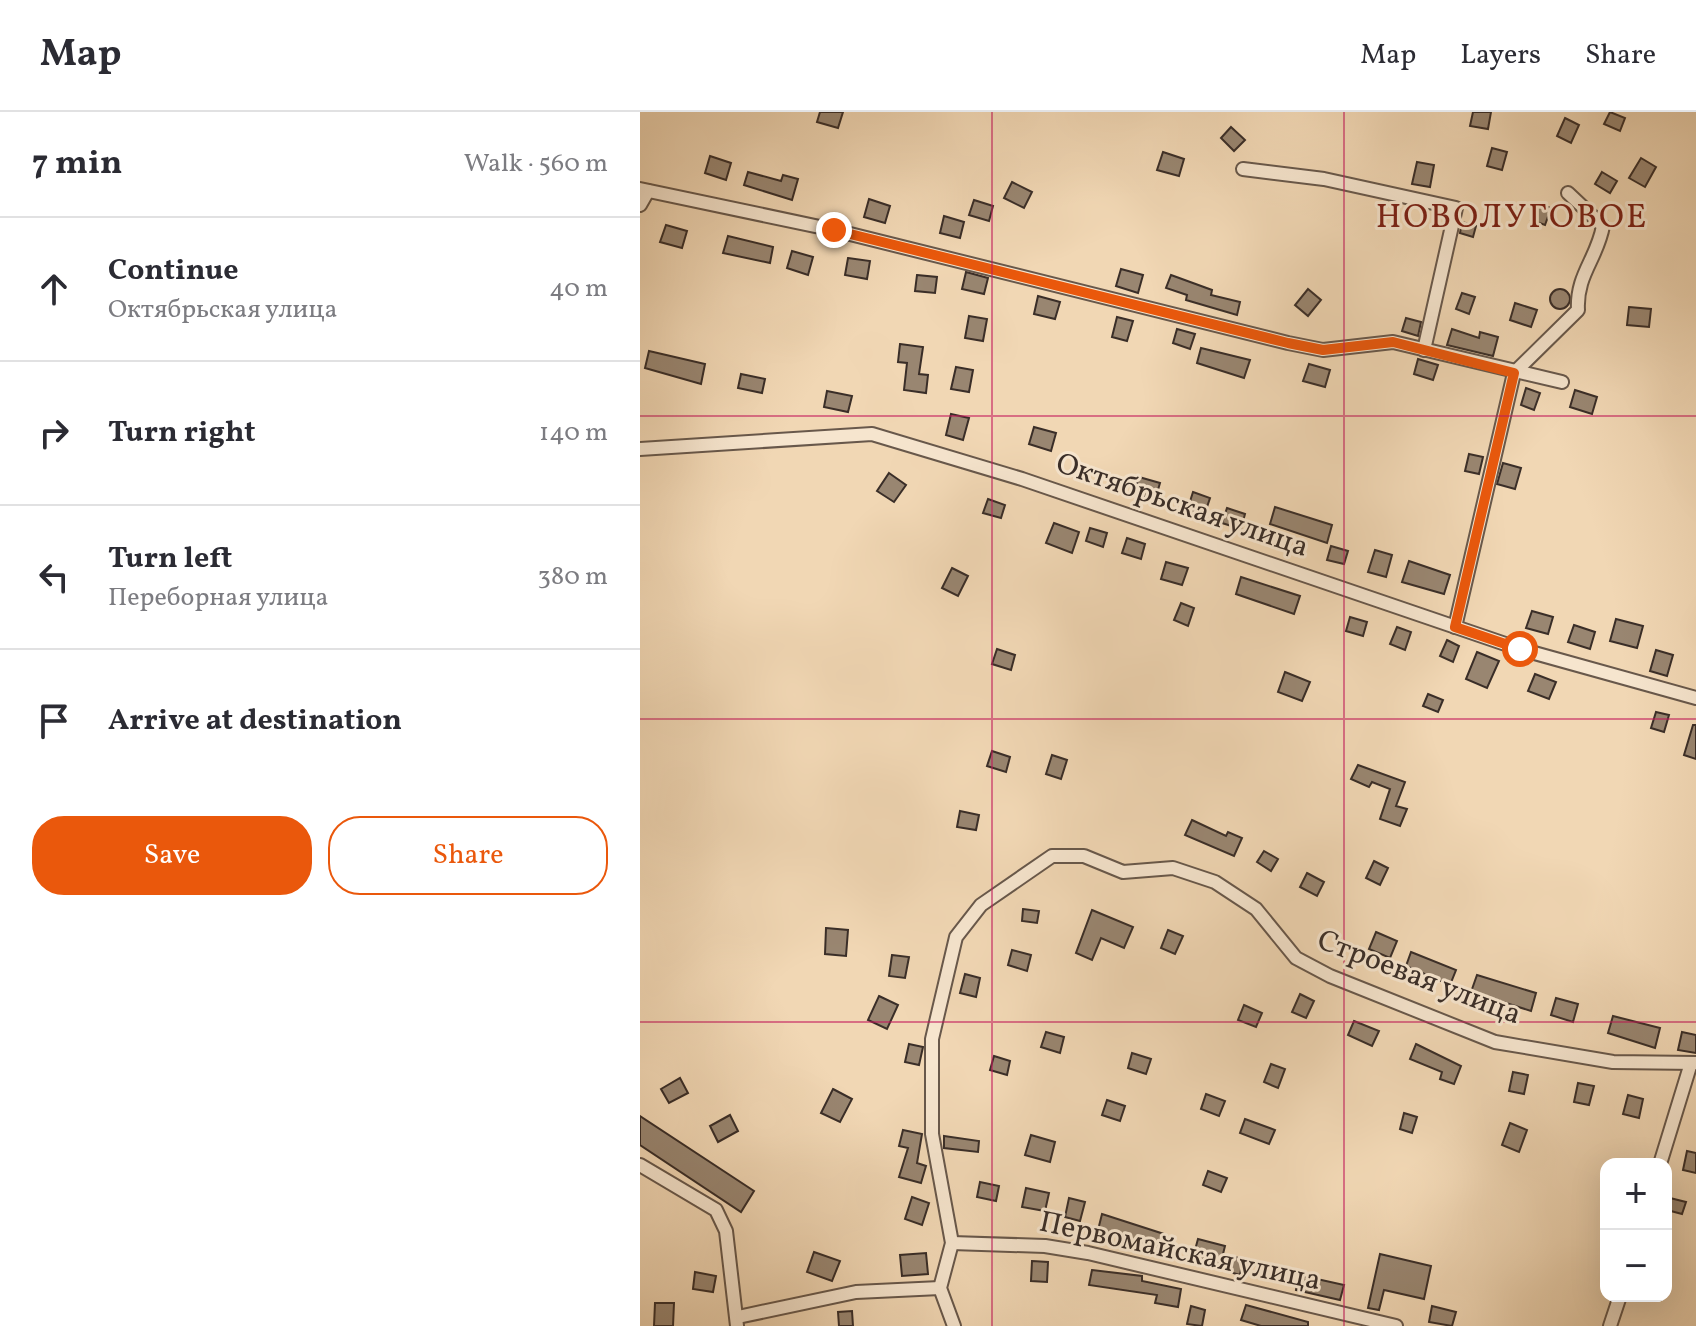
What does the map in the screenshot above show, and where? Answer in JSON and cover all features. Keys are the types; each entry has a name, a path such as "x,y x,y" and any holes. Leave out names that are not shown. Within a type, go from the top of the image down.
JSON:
{"street":[{"path":"1243,169 1324,179 1456,208 1424,350"},
{"path":"640,205 644,190 834,230 1288,343 1323,350 1393,342 1562,382"},
{"path":"1455,627 1514,373 1578,310 1577,290 1601,236 1603,226 1568,193"},
{"name":"Октябрьская улица","path":"640,449 872,434 1022,479 1520,649 1696,698"},
{"name":"Строевая улица","path":"952,1243 932,1134 932,1039 956,937 981,905 1052,856 1084,856 1123,872 1173,868 1215,882 1256,909 1296,958 1330,976 1495,1042 1613,1062 1693,1063"},
{"path":"1662,1158 1693,1063"},
{"path":"640,1165 716,1210 726,1231 738,1321 856,1292 940,1288"},
{"path":"952,1243 940,1288 954,1326"},
{"name":"Первомайская улица","path":"952,1243 1045,1246 1088,1253 1396,1326"},
{"path":"1610,1326 1618,1302"}],"building":[{"path":"820,112 843,112 838,128 817,122"},
{"path":"1473,112 1491,112 1488,129 1470,126"},
{"path":"1610,112 1625,118 1620,131 1604,124"},
{"path":"1565,118 1579,125 1571,143 1557,136"},
{"path":"1231,127 1245,140 1234,151 1221,138"},
{"path":"1492,148 1507,152 1502,170 1487,166"},
{"path":"1163,152 1184,159 1179,176 1157,170"},
{"path":"710,156 731,163 726,180 705,173"},
{"path":"1641,158 1656,167 1645,187 1629,178"},
{"path":"1417,162 1434,165 1430,187 1412,184"},
{"path":"748,172 781,181 783,175 798,179 792,200 744,185"},
{"path":"1602,172 1617,181 1610,193 1595,184"},
{"path":"1012,182 1032,192 1024,208 1004,198"},
{"path":"869,199 890,206 885,223 864,217"},
{"path":"974,200 993,206 989,221 969,215"},
{"path":"1537,203 1551,208 1545,225 1531,220"},
{"path":"944,216 964,222 960,238 940,233"},
{"path":"1462,222 1476,226 1473,237 1460,233"},
{"path":"666,225 687,231 682,248 660,242"},
{"path":"728,236 773,247 770,263 723,253"},
{"path":"792,251 813,257 808,275 787,268"},
{"path":"848,258 870,261 867,279 845,275"},
{"path":"1121,269 1143,275 1138,293 1116,286"},
{"path":"966,272 988,278 984,294 962,289"},
{"path":"917,275 937,277 935,293 915,291"},
{"path":"1171,275 1212,290 1211,295 1240,302 1237,315 1186,300 1187,295 1166,288"},
{"path":"1308,289 1321,300 1308,316 1295,305"},
{"path":"1560,289 1567,292 1570,299 1567,306 1560,309 1553,306 1550,299 1553,292"},
{"path":"1462,293 1475,297 1469,314 1456,309"},
{"path":"1038,296 1060,302 1055,319 1034,314"},
{"path":"1515,303 1537,310 1531,327 1510,320"},
{"path":"1629,307 1651,309 1649,327 1627,325"},
{"path":"969,316 987,319 983,341 965,338"},
{"path":"1117,317 1133,321 1127,341 1112,337"},
{"path":"1406,318 1421,322 1418,336 1402,331"},
{"path":"1177,329 1195,334 1190,349 1173,343"},
{"path":"1452,329 1479,338 1480,332 1498,337 1493,356 1447,345"},
{"path":"900,344 923,347 919,374 928,375 926,393 904,390 907,363 898,362"},
{"path":"1201,348 1250,360 1244,378 1197,363"},
{"path":"649,351 705,364 701,384 645,368"},
{"path":"1418,359 1438,365 1433,380 1414,374"},
{"path":"1309,364 1330,370 1325,387 1303,381"},
{"path":"956,367 973,370 969,392 951,389"},
{"path":"741,374 765,379 762,393 738,388"},
{"path":"1526,388 1540,393 1534,410 1521,405"},
{"path":"1575,390 1597,397 1592,414 1570,407"},
{"path":"827,391 852,396 848,412 824,407"},
{"path":"951,414 969,418 963,440 946,435"},
{"path":"1034,427 1056,433 1051,451 1029,444"},
{"path":"1469,454 1483,457 1479,474 1465,471"},
{"path":"1503,463 1521,468 1515,489 1497,484"},
{"path":"889,473 906,485 894,502 877,491"},
{"path":"1139,477 1160,483 1155,500 1133,494"},
{"path":"1193,492 1210,498 1203,519 1186,514"},
{"path":"988,499 1005,505 1001,518 983,513"},
{"path":"1275,507 1332,525 1327,543 1270,524"},
{"path":"1227,508 1245,514 1241,529 1222,523"},
{"path":"1054,523 1079,532 1072,553 1046,543"},
{"path":"1090,528 1107,533 1103,547 1086,541"},
{"path":"1127,538 1145,544 1141,559 1122,553"},
{"path":"1331,546 1348,551 1344,564 1327,560"},
{"path":"1375,550 1392,555 1386,577 1368,572"},
{"path":"1409,561 1450,575 1444,594 1402,582"},
{"path":"1166,562 1188,568 1182,585 1161,579"},
{"path":"952,568 968,576 958,596 942,588"},
{"path":"1241,577 1300,596 1294,614 1236,594"},
{"path":"1181,603 1194,608 1188,626 1174,620"},
{"path":"1532,611 1553,617 1548,634 1526,628"},
{"path":"1350,617 1367,622 1363,636 1346,631"},
{"path":"1616,619 1643,626 1637,648 1610,641"},
{"path":"1574,625 1595,632 1590,649 1568,642"},
{"path":"1397,627 1411,632 1405,650 1390,644"},
{"path":"1447,640 1459,646 1453,662 1440,656"},
{"path":"997,649 1015,655 1011,670 992,664"},
{"path":"1656,650 1673,655 1667,676 1650,671"},
{"path":"1477,652 1499,661 1487,688 1466,679"},
{"path":"1285,672 1310,682 1302,701 1278,692"},
{"path":"1535,674 1556,682 1549,699 1528,691"},
{"path":"1428,694 1443,700 1438,712 1423,706"},
{"path":"1656,712 1669,715 1664,732 1651,728"},
{"path":"1693,725 1696,725 1696,759 1684,755"},
{"path":"992,751 1010,757 1006,772 987,766"},
{"path":"1052,755 1067,760 1061,779 1046,774"},
{"path":"1358,765 1405,782 1396,806 1407,809 1400,826 1380,819 1390,789 1372,782 1369,787 1351,779"},
{"path":"960,811 979,815 976,830 957,827"},
{"path":"1192,820 1226,836 1228,832 1242,838 1234,856 1185,835"},
{"path":"1264,851 1278,859 1271,871 1257,862"},
{"path":"1374,861 1388,868 1380,885 1366,878"},
{"path":"1307,873 1324,882 1317,896 1300,887"},
{"path":"1023,909 1039,911 1037,923 1022,921"},
{"path":"1092,910 1133,927 1124,948 1101,938 1092,960 1076,953"},
{"path":"826,928 848,930 846,956 825,954"},
{"path":"1168,930 1183,936 1175,954 1161,948"},
{"path":"1376,932 1397,941 1390,958 1369,949"},
{"path":"1012,950 1031,955 1027,971 1008,965"},
{"path":"1411,952 1456,970 1450,985 1406,966"},
{"path":"892,955 909,957 905,978 889,976"},
{"path":"965,974 980,978 976,997 960,993"},
{"path":"1477,975 1536,993 1531,1011 1471,992"},
{"path":"1300,994 1314,1001 1306,1018 1292,1012"},
{"path":"879,996 898,1005 887,1029 868,1020"},
{"path":"1556,998 1578,1004 1573,1022 1551,1015"},
{"path":"1244,1005 1262,1013 1256,1027 1238,1020"},
{"path":"1613,1016 1660,1028 1655,1048 1608,1033"},
{"path":"1354,1021 1379,1031 1372,1046 1348,1035"},
{"path":"1046,1032 1064,1037 1060,1053 1041,1047"},
{"path":"1682,1032 1696,1035 1696,1053 1678,1050"},
{"path":"909,1044 923,1047 919,1065 905,1062"},
{"path":"1416,1044 1461,1066 1454,1084 1440,1079 1442,1072 1410,1059"},
{"path":"1132,1053 1151,1059 1146,1074 1128,1068"},
{"path":"994,1056 1010,1061 1007,1075 990,1070"},
{"path":"1271,1064 1285,1069 1278,1088 1264,1082"},
{"path":"1513,1072 1528,1075 1524,1094 1509,1091"},
{"path":"680,1078 688,1093 669,1103 661,1089"},
{"path":"1578,1083 1594,1086 1589,1105 1574,1102"},
{"path":"833,1089 852,1099 840,1122 821,1113"},
{"path":"1206,1094 1225,1101 1219,1116 1201,1109"},
{"path":"1628,1095 1643,1099 1639,1118 1623,1114"},
{"path":"1107,1100 1125,1106 1120,1121 1102,1115"},
{"path":"1404,1113 1417,1117 1412,1133 1400,1129"},
{"path":"730,1115 738,1131 718,1142 710,1126"},
{"path":"640,1116 754,1191 741,1212 640,1145"},
{"path":"1245,1119 1275,1130 1269,1144 1240,1133"},
{"path":"1510,1123 1527,1130 1519,1152 1502,1145"},
{"path":"903,1130 922,1134 917,1163 926,1166 921,1183 899,1177 908,1148 899,1146"},
{"path":"1031,1135 1055,1142 1050,1162 1025,1155"},
{"path":"944,1136 979,1141 978,1152 944,1148"},
{"path":"1687,1151 1696,1153 1696,1173 1683,1170"},
{"path":"1208,1171 1227,1178 1221,1192 1203,1185"},
{"path":"980,1182 999,1186 996,1201 977,1197"},
{"path":"1026,1188 1049,1193 1045,1211 1022,1207"},
{"path":"912,1197 929,1203 922,1225 905,1219"},
{"path":"1069,1198 1085,1202 1080,1221 1065,1217"},
{"path":"1672,1198 1686,1202 1682,1214 1672,1211"},
{"path":"1102,1214 1164,1234 1161,1248 1098,1230"},
{"path":"1198,1239 1225,1246 1223,1254 1243,1259 1240,1275 1192,1261"},
{"path":"814,1252 840,1261 832,1281 807,1272"},
{"path":"926,1253 928,1274 902,1276 900,1255"},
{"path":"1380,1254 1431,1266 1424,1299 1384,1290 1379,1310 1368,1308"},
{"path":"1032,1261 1048,1262 1047,1282 1031,1281"},
{"path":"1092,1270 1142,1276 1142,1281 1181,1289 1178,1307 1155,1303 1157,1295 1089,1285"},
{"path":"695,1272 716,1276 713,1292 693,1289"},
{"path":"1299,1275 1344,1285 1340,1300 1296,1290"},
{"path":"655,1303 674,1303 673,1326 654,1326"},
{"path":"1246,1305 1308,1322 1308,1326 1261,1326 1241,1320"},
{"path":"1191,1306 1205,1310 1202,1326 1187,1324"},
{"path":"1432,1306 1456,1312 1452,1326 1429,1322"},
{"path":"852,1311 853,1326 839,1326 838,1312"}],"district":[{"name":"НОВОЛУГОВОЕ","path":"1512,218"}],"route":[{"path":"834,230 1288,343 1323,350 1393,342 1514,373 1455,627 1520,649"}]}
